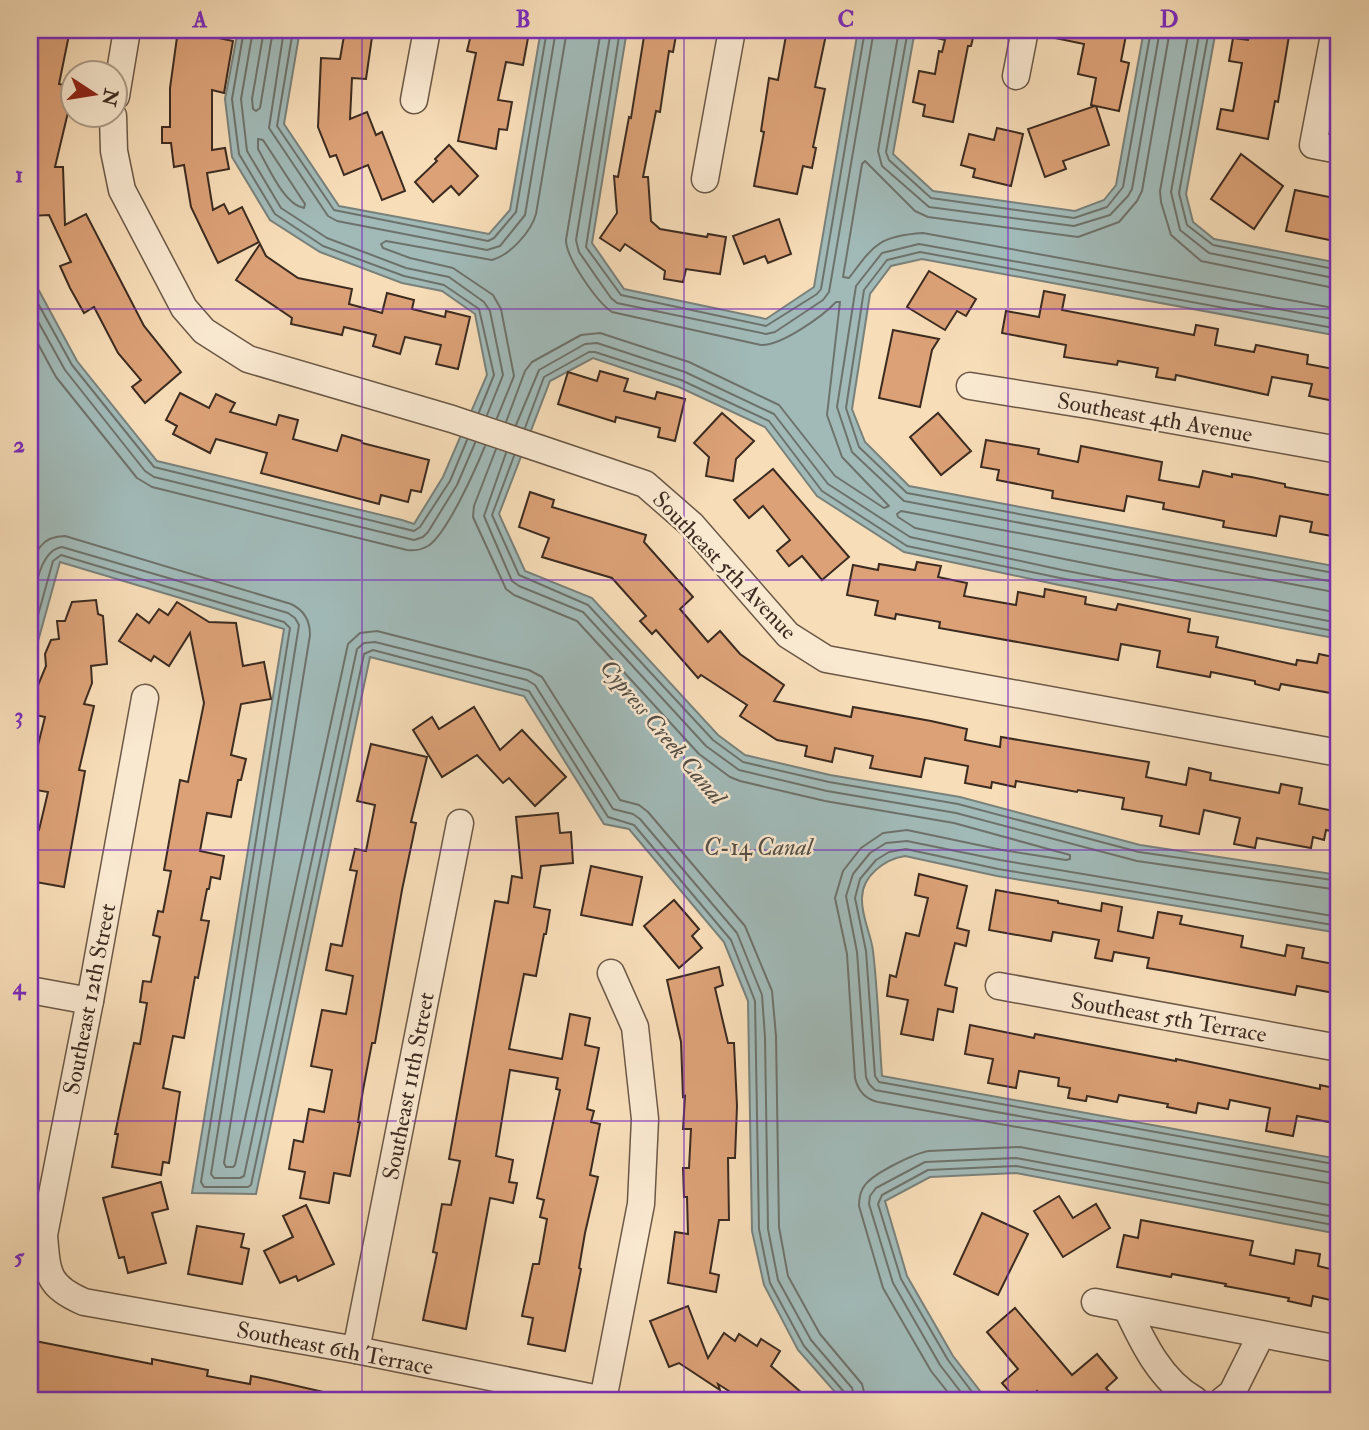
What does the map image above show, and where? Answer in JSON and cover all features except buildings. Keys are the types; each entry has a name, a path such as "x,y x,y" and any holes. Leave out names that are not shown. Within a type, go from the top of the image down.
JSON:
{"street":[{"path":"122,60 127,30"},
{"path":"414,100 427,30"},
{"path":"705,179 732,30"},
{"path":"1016,76 1025,30"},
{"path":"1335,30 1313,145 1339,150"},
{"name":"Southeast 5th Avenue","path":"113,130 114,151 122,190 184,308 204,331 248,359 452,419 645,484 692,525 788,635 826,659 1339,754"},
{"name":"Southeast 4th Avenue","path":"970,386 1339,450"},
{"name":"Southeast 12th Street","path":"66,1294 48,1274 44,1235 145,698"},
{"name":"Southeast 11th Street","path":"356,1350 460,823"},
{"path":"603,1400 641,1204 645,1119 635,1027 611,972"},
{"name":"Southeast 5th Terrace","path":"999,986 1339,1048"},
{"path":"30,990 90,1001"},
{"name":"Southeast 6th Terrace","path":"66,1294 84,1302 356,1350 506,1391 603,1400"},
{"path":"1095,1302 1339,1349"},
{"path":"1128,1308 1147,1351 1183,1394 1195,1400"},
{"path":"1223,1400 1232,1393 1261,1335"}],"water":[{"path":"238,30 300,30 284,124 339,206 489,234 510,210 541,30 627,30 592,243 624,289 766,319 814,287 858,30 915,30 893,154 933,191 1075,211 1104,200 1116,185 1144,30 1216,30 1186,194 1193,222 1214,239 1339,263 1339,336 922,259 891,266 870,294 852,409 865,442 909,486 1339,567 1339,639 904,552 817,496 765,427 679,387 593,358 550,381 499,514 525,571 592,598 718,735 745,755 830,775 960,797 1140,845 1339,875 1339,933 997,876 905,856 876,870 866,883 862,898 873,951 882,1076 1339,1159 1339,1234 1016,1173 930,1177 885,1201 907,1276 953,1356 987,1400 842,1400 798,1350 764,1285 752,1231 748,1001 724,942 629,829 604,824 524,696 370,657 256,1194 192,1193 284,629 60,562 30,670 30,274 77,361 157,461 414,524 443,477 487,375 475,314 442,291 402,283 320,252 270,220 232,157 225,99"}],"water label":[{"name":"Cypress Creek Canal","path":"663,732"},
{"name":"C-14 Canal","path":"758,847"}]}
